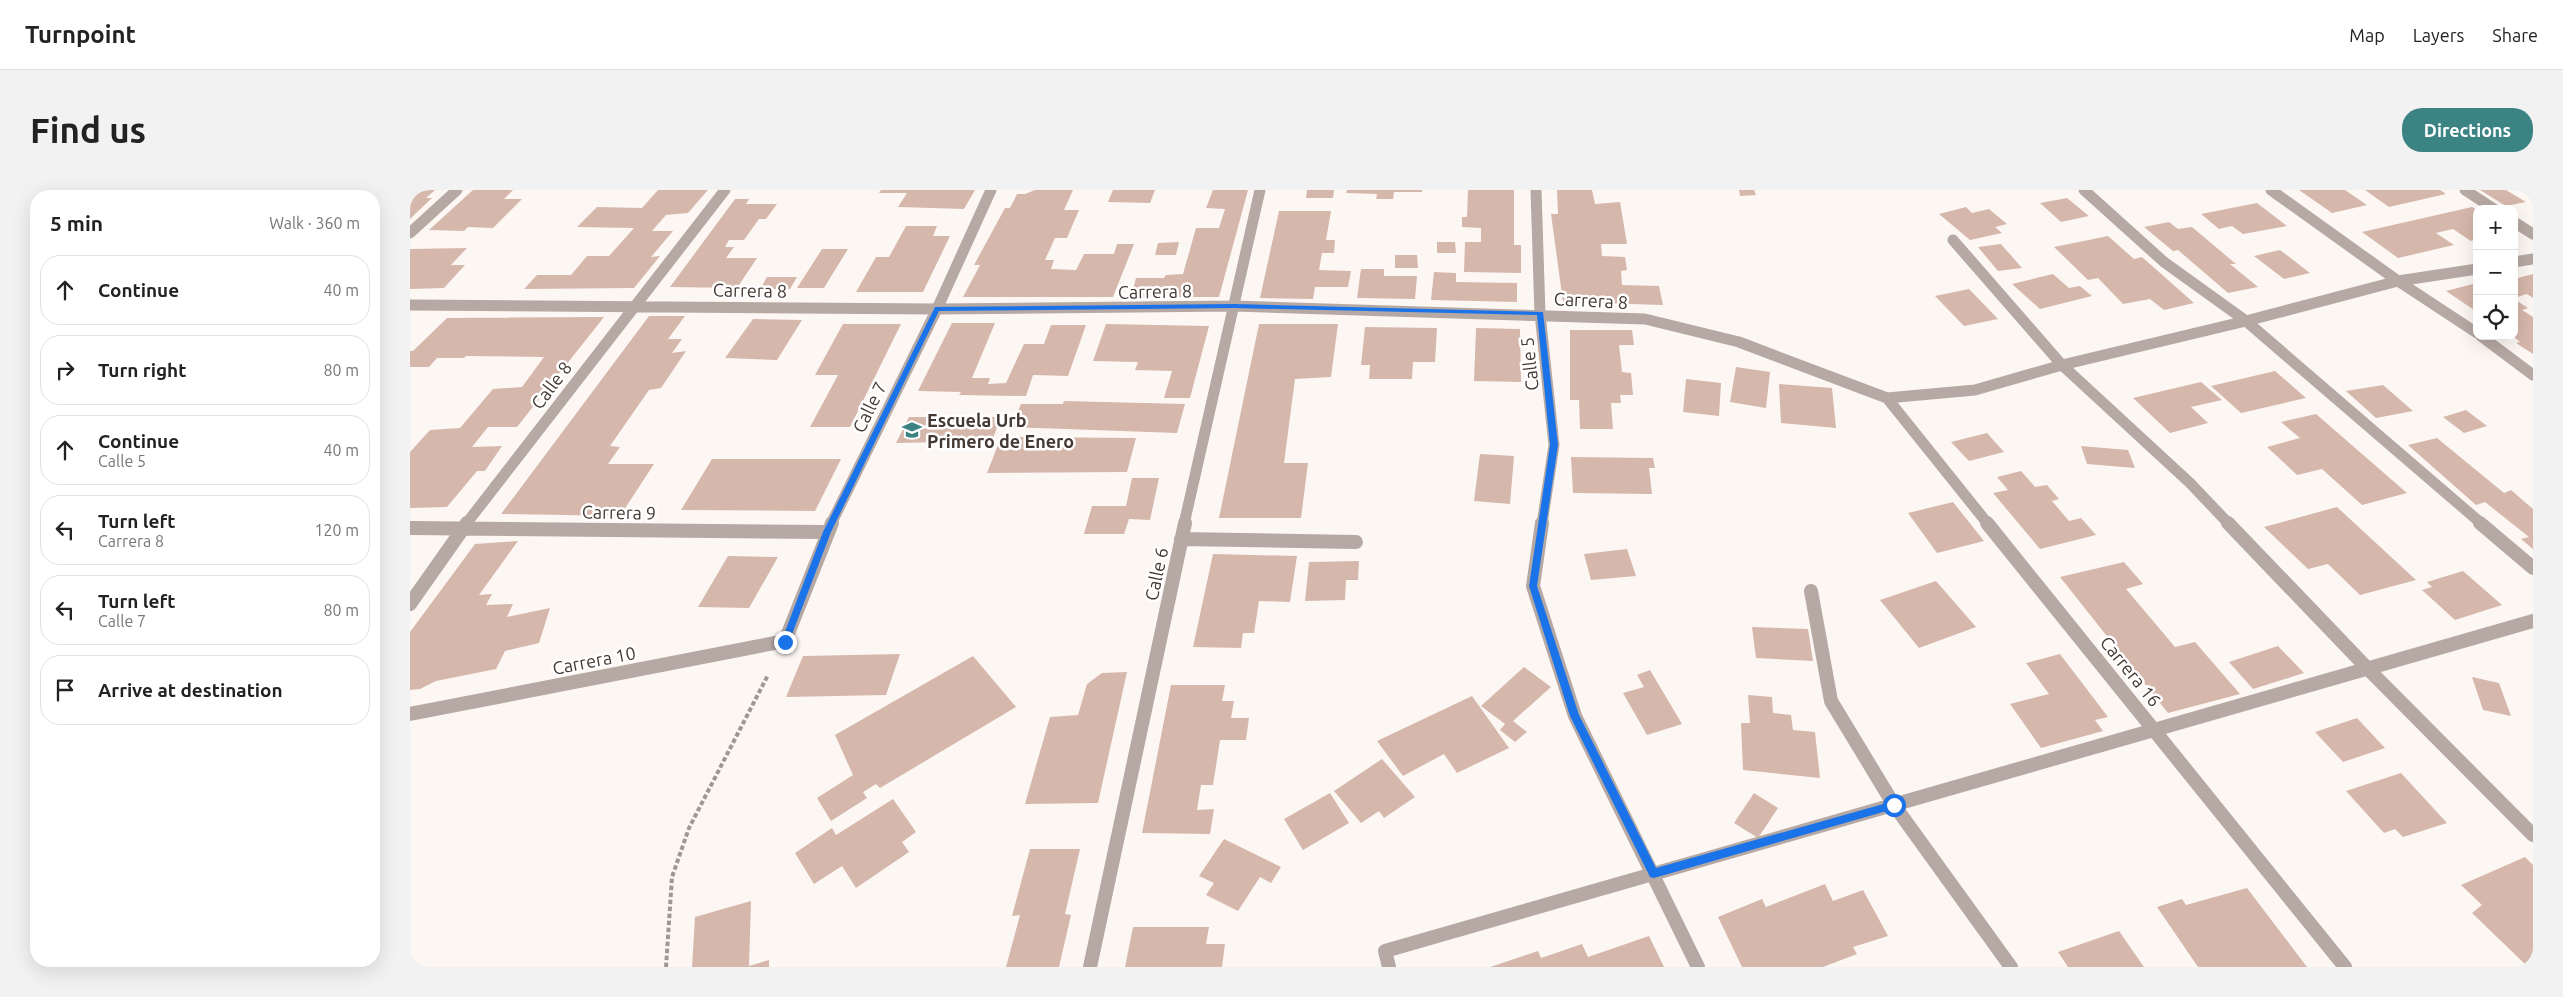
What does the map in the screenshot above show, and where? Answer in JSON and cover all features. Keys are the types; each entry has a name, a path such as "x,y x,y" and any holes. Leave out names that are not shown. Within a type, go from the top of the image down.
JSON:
{"street":[{"path":"410,233 457,190"},
{"name":"Calle 8","path":"410,604 463,528 725,190"},
{"name":"Calle 7","path":"785,642 827,532 937,309 991,190"},
{"name":"Calle 6","path":"1090,967 1181,539 1260,190"},
{"name":"Calle 5","path":"1536,190 1540,314 1554,445 1533,586 1575,716 1698,967"},
{"path":"2084,190 2164,262 2246,321 2533,568"},
{"path":"2271,190 2398,282 2473,330"},
{"path":"2465,190 2488,205"},
{"path":"2518,225 2533,234"},
{"path":"1953,240 2062,365 2190,484 2368,669 2533,835"},
{"path":"2518,261 2533,259"},
{"path":"1887,398 1975,390 2062,365 2398,282 2473,269"},
{"name":"Carrera 8","path":"410,305 634,305 937,309 1234,306 1540,314 1645,319 1739,342 1887,398"},
{"path":"2486,340 2533,375"},
{"name":"Carrera 16","path":"1887,398 2345,967"},
{"name":"Carrera 9","path":"410,528 827,532"},
{"path":"1181,539 1356,542"},
{"path":"1811,591 1831,701 1894,805 2011,967"},
{"path":"1390,967 1385,950 2533,622"},
{"name":"Carrera 10","path":"410,714 785,642"}],"path":[{"path":"666,967 672,877 689,828 785,642"}],"building":[{"path":"410,190 435,190 426,198 432,198 410,219"},
{"path":"473,190 513,190 504,199 522,199 493,228 468,227 464,231 429,230"},
{"path":"658,190 708,190 688,213 666,215 652,231 673,231 651,257 660,256 634,288 524,289 537,275 571,275 587,256 609,256 634,228 577,227 597,207 642,208"},
{"path":"881,190 975,190 964,209 898,207 907,193 879,193"},
{"path":"1035,190 1073,190 1064,210 1079,210 1067,238 1055,238 1045,260 1054,260 1051,269 1076,270 1084,254 1114,254 1117,244 1134,244 1113,297 963,297 980,265 974,265 1005,208 1010,208 1017,194 1025,194"},
{"path":"1113,190 1155,190 1150,203 1108,202"},
{"path":"1213,190 1248,190 1219,297 1131,297 1136,278 1164,278 1166,275 1183,274 1196,228 1219,228 1225,209 1206,208"},
{"path":"1307,190 1334,190 1333,198 1306,198"},
{"path":"1347,190 1422,190 1422,192 1394,192 1393,199 1376,199 1377,194 1346,193"},
{"path":"1468,190 1514,190 1514,245 1521,245 1521,273 1464,272 1465,242 1481,242 1481,228 1462,227 1462,217 1467,217"},
{"path":"1557,190 1592,190 1595,204 1620,202 1627,244 1601,244 1602,256 1625,257 1627,270 1621,271 1622,285 1659,286 1663,305 1563,302 1551,214 1558,214"},
{"path":"1739,190 1754,190 1756,195 1740,196"},
{"path":"2299,190 2345,190 2367,205 2332,213"},
{"path":"2365,190 2440,190 2446,194 2389,207"},
{"path":"2480,190 2506,190 2526,202 2504,205"},
{"path":"2067,198 2089,216 2061,222 2040,203"},
{"path":"735,199 749,199 746,204 777,204 766,219 759,219 744,240 729,240 725,247 734,247 726,258 757,258 737,288 670,287"},
{"path":"2257,203 2287,226 2243,234 2232,226 2219,229 2201,214"},
{"path":"1966,207 1972,213 1989,209 2007,224 1995,227 2002,233 1970,240 1939,214"},
{"path":"2473,208 2473,240 2471,241 2453,229 2436,233 2454,245 2398,258 2362,232"},
{"path":"1279,211 1331,211 1326,240 1335,240 1334,253 1322,253 1319,270 1351,271 1348,287 1315,287 1313,299 1260,298"},
{"path":"2169,222 2178,229 2192,227 2236,264 2230,264 2258,287 2228,293 2178,250 2173,251 2144,227"},
{"path":"906,226 937,226 933,236 950,236 923,292 856,292 876,257 889,257"},
{"path":"2108,236 2134,259 2142,257 2194,303 2164,310 2150,299 2123,304 2098,278 2088,280 2054,247"},
{"path":"1179,242 1176,255 1155,255 1158,243"},
{"path":"1437,242 1455,242 1456,253 1437,253"},
{"path":"2001,244 2022,268 1998,271 1978,247"},
{"path":"467,248 451,265 465,265 444,288 410,289 410,249"},
{"path":"822,249 848,249 824,288 797,288"},
{"path":"2280,250 2310,273 2284,279 2254,256"},
{"path":"1395,255 1417,255 1418,268 1395,268"},
{"path":"1361,269 1384,269 1384,276 1417,276 1415,299 1357,298"},
{"path":"1434,272 1456,273 1456,282 1517,283 1517,302 1431,300"},
{"path":"2053,274 2069,288 2080,286 2092,296 2040,309 2012,284"},
{"path":"2533,274 2533,298 2527,294 2518,297 2518,278"},
{"path":"767,277 797,277 790,289 760,289"},
{"path":"2473,284 2473,309 2446,291"},
{"path":"1969,289 1998,319 1964,326 1935,296"},
{"path":"2518,302 2528,308 2522,310 2533,317 2533,354 2516,343 2520,342 2518,340"},
{"path":"649,316 685,316 668,339 682,339 672,353 686,351 661,388 649,390 610,446 620,447 608,464 654,464 620,516 501,514"},
{"path":"604,317 517,427 488,427 472,447 502,446 485,471 477,471 447,507 410,508 410,452 430,430 460,428 493,389 522,387 544,357 466,356 464,358 437,358 429,367 410,367 410,351 413,351 447,318"},
{"path":"753,319 802,320 777,360 725,358"},
{"path":"952,323 995,323 972,378 990,378 988,384 1006,383 1024,344 1044,344 1051,325 1086,325 1068,376 1033,375 1026,396 959,395 961,392 918,391"},
{"path":"843,324 901,324 850,427 810,427 838,375 815,375"},
{"path":"1106,324 1209,326 1190,398 1164,398 1172,371 1135,370 1138,362 1093,361"},
{"path":"1259,324 1338,324 1331,377 1295,379 1284,463 1308,463 1301,518 1219,518"},
{"path":"1365,327 1437,328 1435,362 1413,362 1412,379 1369,379 1370,365 1361,365"},
{"path":"1476,328 1520,329 1521,382 1474,381"},
{"path":"1570,330 1632,330 1634,345 1619,345 1622,372 1631,373 1633,395 1620,395 1621,403 1611,403 1613,429 1580,429 1579,400 1570,400"},
{"path":"1736,367 1770,372 1766,408 1730,402"},
{"path":"2275,371 2306,398 2241,413 2211,386"},
{"path":"1686,379 1721,383 1719,416 1683,412"},
{"path":"2201,382 2222,400 2191,407 2208,423 2170,433 2133,398"},
{"path":"1779,384 1832,388 1836,428 1781,423"},
{"path":"2383,385 2413,411 2376,418 2346,391"},
{"path":"1064,401 1185,404 1177,433 1011,427 1021,404 1063,404"},
{"path":"2466,410 2487,426 2464,433 2443,417"},
{"path":"2316,414 2407,493 2362,505 2322,469 2297,475 2267,447 2300,438 2281,422"},
{"path":"909,417 1001,417 992,441 896,443"},
{"path":"1987,433 2004,452 1969,461 1951,442"},
{"path":"1001,437 1136,438 1127,472 987,473"},
{"path":"2437,438 2504,493 2511,490 2533,509 2533,549 2521,539 2529,537 2485,502 2476,505 2408,445"},
{"path":"2081,446 2128,450 2135,468 2087,464"},
{"path":"1480,454 1514,456 1510,504 1474,501"},
{"path":"1571,457 1653,458 1655,468 1649,468 1652,494 1573,493"},
{"path":"712,459 841,459 815,511 681,510"},
{"path":"2021,471 2035,487 2047,485 2059,499 2052,501 2069,521 2081,518 2096,535 2040,549 1993,493 2008,490 1997,477"},
{"path":"1132,478 1159,478 1150,520 1129,519 1124,534 1084,534 1092,506 1126,506"},
{"path":"1953,502 1984,541 1937,553 1908,513"},
{"path":"2337,507 2416,580 2360,595 2328,564 2308,569 2264,527"},
{"path":"518,541 479,595 492,594 486,605 513,604 507,617 550,608 539,643 505,651 496,669 436,681 420,689 410,690 410,632 475,544"},
{"path":"1627,549 1636,576 1591,580 1584,554"},
{"path":"1213,554 1297,556 1290,602 1259,601 1254,633 1243,633 1241,648 1193,647"},
{"path":"728,556 778,557 749,608 698,607"},
{"path":"1359,561 1358,580 1346,580 1345,600 1305,601 1309,562"},
{"path":"2124,562 2143,584 2126,589 2175,647 2195,642 2240,694 2168,713 2060,577"},
{"path":"2463,571 2502,605 2455,620 2422,590 2432,587 2427,582"},
{"path":"1936,581 1976,627 1919,648 1880,600"},
{"path":"1752,627 1808,629 1813,661 1756,658"},
{"path":"2278,646 2304,673 2253,689 2229,662"},
{"path":"900,654 886,695 786,697 803,656"},
{"path":"2060,654 2108,717 2095,720 2103,731 2041,748 2010,704 2049,694 2026,663"},
{"path":"973,656 1016,707 880,788 876,784 863,792 867,798 831,821 817,798 853,775 835,735"},
{"path":"1524,667 1551,687 1513,721 1527,732 1515,742 1500,730 1505,724 1481,706"},
{"path":"1650,670 1682,724 1647,735 1623,693 1644,687 1637,675"},
{"path":"1127,672 1098,803 1025,804 1050,717 1078,715 1087,684 1102,673"},
{"path":"2472,677 2499,683 2511,716 2483,710"},
{"path":"1171,685 1225,685 1222,701 1234,701 1231,718 1249,718 1246,740 1220,740 1213,785 1201,785 1197,810 1214,809 1210,834 1142,833"},
{"path":"1748,695 1772,697 1773,713 1791,715 1793,730 1815,732 1820,778 1743,770 1741,723 1750,723"},
{"path":"1472,696 1509,748 1457,773 1444,754 1403,776 1377,741"},
{"path":"2357,718 2385,748 2343,762 2315,732"},
{"path":"1382,759 1415,797 1384,818 1379,811 1361,823 1334,791"},
{"path":"2401,773 2447,823 2403,837 2395,829 2384,833 2346,791"},
{"path":"1330,793 1349,823 1303,850 1284,819"},
{"path":"1754,793 1778,808 1758,838 1734,823"},
{"path":"893,799 916,832 902,842 909,852 856,888 842,866 814,884 795,853 832,828 836,835"},
{"path":"1224,839 1281,867 1271,883 1260,877 1238,911 1206,895 1214,883 1199,876"},
{"path":"1030,849 1080,849 1065,914 1071,915 1059,967 1006,967 1020,915 1012,916"},
{"path":"2525,857 2533,865 2533,967 2528,967 2472,913 2482,905 2461,885"},
{"path":"1825,884 1833,901 1863,890 1888,936 1853,947 1857,954 1823,967 1742,967 1718,917 1762,899 1766,907"},
{"path":"2247,888 2307,967 2198,967 2157,907 2182,899 2186,905"},
{"path":"751,901 749,966 769,960 769,967 692,967 695,917"},
{"path":"1133,927 1209,927 1206,944 1225,944 1222,967 1125,967"},
{"path":"2119,931 2144,967 2068,967 2058,952"},
{"path":"1649,936 1664,967 1490,967 1538,951 1541,958 1582,944 1588,957"}],"place":[{"name":"Escuela Urb Primero de Enero","path":"912,430"}],"route":[{"path":"785,642 827,532 937,309 1234,306 1540,314 1554,445 1533,586 1575,716 1654,874 1894,805"}]}
